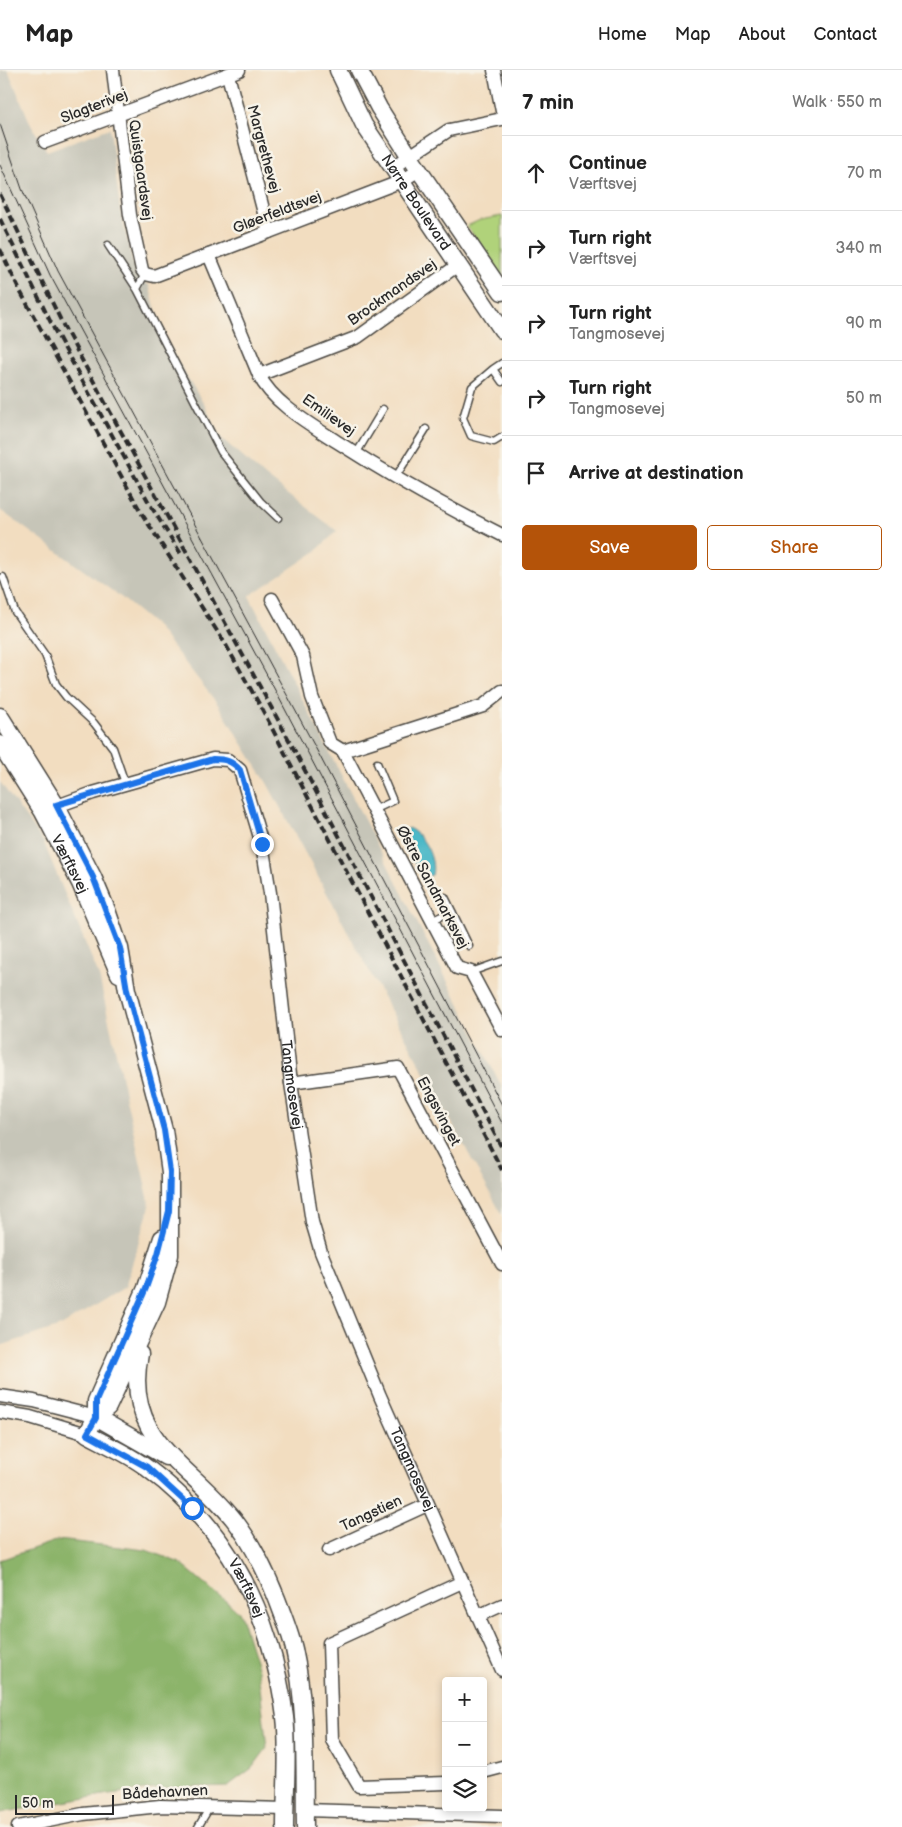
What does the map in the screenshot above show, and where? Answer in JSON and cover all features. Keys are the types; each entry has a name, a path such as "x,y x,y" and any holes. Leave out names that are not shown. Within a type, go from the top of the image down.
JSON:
{"street":[{"name":"Quistgaardsvej","path":"113,70 130,215 144,274"},
{"name":"Nørre Boulevard","path":"338,70 364,125 502,330"},
{"name":"Nørre Boulevard","path":"359,70 379,108 414,163 502,292"},
{"path":"494,70 502,111"},
{"name":"Slagterivej","path":"45,142 233,72"},
{"name":"Margrethevej","path":"233,72 269,232"},
{"path":"392,168 414,163 449,130 502,119"},
{"name":"Gløerfeldtsvej","path":"144,274 154,276 402,181 414,163"},
{"name":"Emilievej","path":"209,255 264,386 310,424 356,454 434,501 502,535"},
{"name":"Brockmandsvej","path":"259,374 358,337 458,266"},
{"name":"Østre Sandmarksvej","path":"272,598 303,656 312,697 330,743 343,751 457,968 471,972 502,1030"},
{"path":"343,751 483,706 502,691"},
{"name":"Værftsvej","path":"0,716 49,809 108,952 127,990 164,1130 170,1172 170,1254 158,1302 108,1407 96,1418 87,1434 147,1467 192,1508 230,1552 257,1603 273,1650 285,1718 285,1827"},
{"name":"Værftsvej","path":"0,744 49,809"},
{"name":"Tangmosevej","path":"49,809 126,783 213,759 228,760 240,770 262,844 270,893 291,1083 312,1222 321,1252 382,1401 502,1670"},
{"name":"Engsvinget","path":"291,1083 398,1068 502,1264"},
{"name":"Værftsvej","path":"96,1418 96,1401 146,1288 158,1254 169,1211"},
{"name":"Værftsvej","path":"144,1332 136,1374 138,1405 151,1432 175,1462 207,1490 238,1525 260,1562 276,1598 294,1649 302,1716 306,1827"},
{"path":"0,1396 34,1401 96,1418"},
{"path":"0,1412 30,1418 87,1434"},
{"name":"Værftsvej","path":"96,1418 175,1462"},
{"name":"Tangstien","path":"329,1550 427,1505"},
{"path":"442,1782 359,1786 332,1740 329,1643 462,1582"},
{"path":"478,1616 502,1604"},
{"path":"487,1771 502,1767"},
{"name":"Bådehavnen","path":"18,1827 83,1814 160,1806 285,1809"},
{"path":"285,1809 502,1816"}],"lane":[{"path":"108,245 137,289 221,452 261,502 278,518"},
{"path":"137,289 144,274"},
{"path":"502,363 472,387 463,418 471,436 494,442 502,437"},
{"path":"493,369 502,382"},
{"path":"356,454 383,409"},
{"path":"395,478 426,429"},
{"path":"3,577 16,612 45,655 56,684 66,697 94,723 113,748 126,783"},
{"path":"374,810 393,801 376,763"},
{"path":"445,897 469,946"},
{"path":"431,921 452,911"},
{"path":"471,972 502,961"},
{"path":"198,1827 210,1806"}],"shaded area":[{"path":"0,70 8,70 31,125 47,151 110,128 120,210 136,276 149,285 164,339 205,406 219,436 255,468 337,531 315,552 249,596 502,1087 502,1215 267,783 217,703 157,627 122,598 0,510"},
{"path":"0,782 43,841 99,976 150,1206 125,1287 61,1326 0,1346"}],"green space":[{"path":"502,216 502,277 467,226 480,220"},
{"path":"58,1540 146,1550 180,1563 240,1613 258,1670 267,1748 252,1768 228,1786 162,1788 109,1794 0,1813 0,1560"}],"water":[{"path":"408,828 419,835 427,847 432,861 432,875 420,873 403,840 402,833"}],"tram line":[{"path":"0,124 22,189 58,271 314,745 502,1105"},
{"path":"0,165 50,275 276,692 502,1123"}],"railway":[{"path":"0,194 64,327 289,740 502,1148"},
{"path":"0,219 55,331 152,508 181,554"},
{"path":"0,249 20,291 142,514 226,645 263,711 502,1170"}],"route":[{"path":"192,1508 147,1467 87,1434 96,1418 96,1401 146,1288 158,1254 169,1211 170,1172 164,1130 127,990 120,948 93,877 56,805 213,759 223,759 233,763 240,770 262,844"}]}
